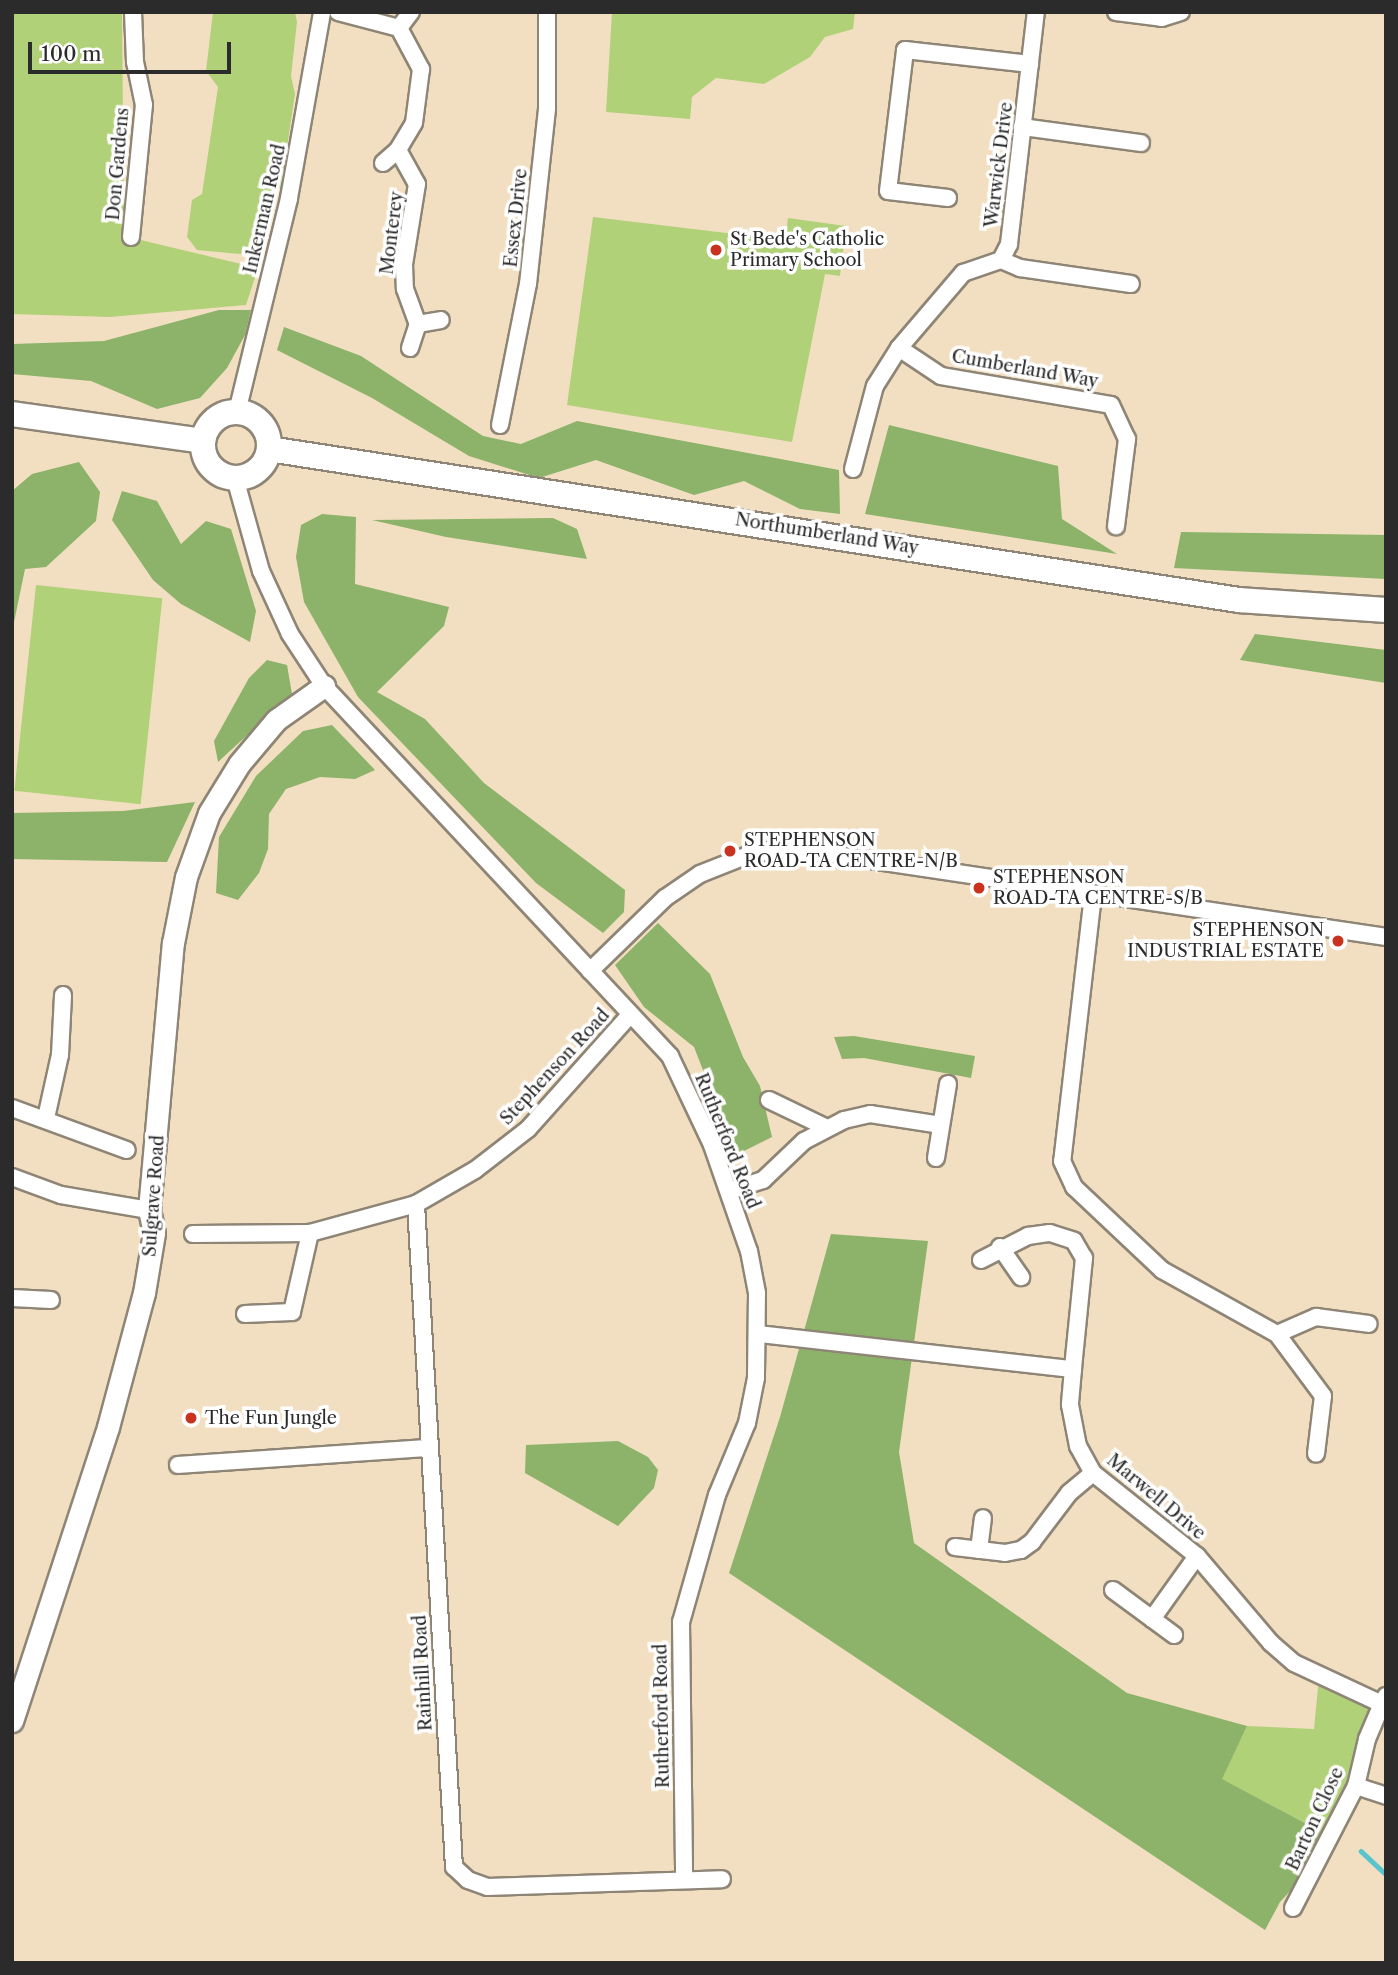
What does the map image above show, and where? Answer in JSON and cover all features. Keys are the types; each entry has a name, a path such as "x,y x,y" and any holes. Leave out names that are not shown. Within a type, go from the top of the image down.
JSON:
{"main road":[{"path":"237,412 258,420 269,449 258,469 235,478 214,469 203,441 213,421 237,412"},
{"path":"12,414 203,441"},
{"name":"Northumberland Way","path":"269,449 1239,600 1386,610"}],"street":[{"name":"Don Gardens","path":"131,237 144,105 135,62 133,12"},
{"name":"Inkerman Road","path":"237,412 289,198 322,12"},
{"path":"338,12 399,28 415,50 422,84 414,123 398,150 383,163"},
{"path":"399,28 411,12"},
{"name":"Essex Drive","path":"500,425 530,271 547,108 547,12"},
{"name":"Warwick Drive","path":"1000,260 1009,244 1037,12"},
{"path":"1116,12 1162,18 1181,12"},
{"path":"948,198 888,191 905,50 1030,64"},
{"path":"1022,127 1140,143"},
{"name":"Monterey","path":"398,150 417,184 404,264 407,299 418,324"},
{"path":"853,469 875,386 899,348 963,273 1000,260 1020,268 1131,284"},
{"path":"410,348 418,324 440,320"},
{"name":"Cumberland Way","path":"899,348 941,376 1111,405 1127,439 1116,526"},
{"name":"Rutherford Road","path":"235,478 261,571 290,634 324,687 629,1016 670,1056 695,1104 749,1251 759,1334 747,1423 717,1495 681,1622 684,1880"},
{"name":"Sulgrave Road","path":"12,1721 16,1698 108,1427 144,1293 154,1233 149,1210 173,943 186,877 209,813 239,764 276,720 324,687"},
{"path":"590,971 665,898 700,874 748,855 790,848 1386,937"},
{"path":"1093,895 1062,1161 1074,1186 1163,1270 1277,1334 1323,1396 1316,1454"},
{"path":"46,1118 60,1055 63,995"},
{"name":"Stephenson Road","path":"193,1234 310,1233 416,1204 475,1170 528,1129 629,1016"},
{"path":"936,1158 948,1084"},
{"path":"769,1100 825,1127"},
{"path":"12,1108 46,1118 127,1150"},
{"path":"729,1191 763,1180 825,1127 870,1114 941,1125"},
{"path":"12,1177 61,1195 149,1210"},
{"name":"Rainhill Road","path":"416,1204 454,1867 468,1880 488,1887 722,1879"},
{"path":"245,1314 292,1312 310,1233"},
{"name":"Marwell Drive","path":"981,1260 1000,1247 1050,1233 1074,1241 1084,1258 1070,1405 1078,1446 1093,1473 1197,1556 1270,1643 1294,1663 1384,1700"},
{"path":"1000,1247 1021,1277"},
{"path":"12,1298 51,1300"},
{"path":"1277,1334 1316,1317 1368,1324"},
{"path":"759,1334 1073,1369"},
{"path":"178,1465 429,1448"},
{"path":"955,1547 1004,1553 1032,1542 1069,1493 1093,1473"},
{"path":"979,1550 983,1518"},
{"path":"1152,1619 1197,1556"},
{"path":"1113,1590 1174,1635"},
{"name":"Barton Close","path":"1293,1908 1356,1786 1367,1739 1384,1700"},
{"path":"1356,1786 1386,1796"}],"green space":[{"path":"12,12 122,12 124,236 258,268 246,305 110,317 12,314"},
{"path":"213,12 295,12 297,22 291,76 295,94 281,187 267,196 259,240 240,254 197,250 187,237 192,200 202,194 218,87 206,71"},
{"path":"612,12 855,12 853,29 825,37 810,57 764,84 716,78 692,97 690,119 606,112"},
{"path":"593,217 785,240 788,218 846,226 840,276 825,274 792,442 567,405"},
{"path":"219,310 251,310 245,335 227,368 200,398 157,409 91,381 12,374 12,344 104,341"},
{"path":"284,327 361,356 483,436 521,444 577,421 839,470 840,514 800,509 744,481 694,495 596,460 539,478 469,456 372,398 277,350"},
{"path":"889,425 1058,466 1062,519 1117,554 865,514"},
{"path":"79,462 100,492 96,521 46,567 25,569 12,632 12,491 32,474"},
{"path":"122,491 157,501 181,544 206,521 231,529 256,611 250,642 181,604 153,580 112,520"},
{"path":"322,514 356,517 355,584 449,607 444,626 377,692 425,719 484,783 625,890 624,912 603,933 536,883 358,697 304,602 296,557 301,525"},
{"path":"553,518 577,529 587,559 446,537 372,520"},
{"path":"1181,532 1386,535 1386,579 1174,568"},
{"path":"36,585 162,598 141,804 14,791"},
{"path":"1255,634 1386,650 1386,683 1240,660"},
{"path":"267,660 287,665 292,694 218,762 214,741 249,678"},
{"path":"332,725 375,770 355,779 320,777 286,789 269,814 268,849 259,873 238,900 216,893 219,837 256,776 303,731"},
{"path":"195,802 167,862 12,859 12,813 123,811"},
{"path":"658,923 710,974 743,1057 760,1086 772,1137 736,1155 694,1047 644,1007 615,965"},
{"path":"854,1036 975,1056 971,1078 864,1058 842,1059 834,1037"},
{"path":"831,1234 928,1241 899,1452 914,1543 1127,1693 1247,1726 1222,1779 1329,1836 1314,1865 1280,1902 1265,1930 729,1573 780,1417"},
{"path":"618,1441 648,1457 658,1470 654,1488 618,1526 525,1473 526,1445"},
{"path":"1319,1677 1379,1706 1354,1785 1329,1836 1221,1779 1247,1726 1314,1729"}],"waterway":[{"path":"1361,1851 1386,1874"}],"place":[{"name":"St Bede's Catholic Primary School","path":"716,250"},
{"name":"STEPHENSON ROAD-TA CENTRE-N/B","path":"730,851"},
{"name":"STEPHENSON ROAD-TA CENTRE-S/B","path":"979,888"},
{"name":"STEPHENSON INDUSTRIAL ESTATE","path":"1338,941"},
{"name":"The Fun Jungle","path":"191,1418"}]}
